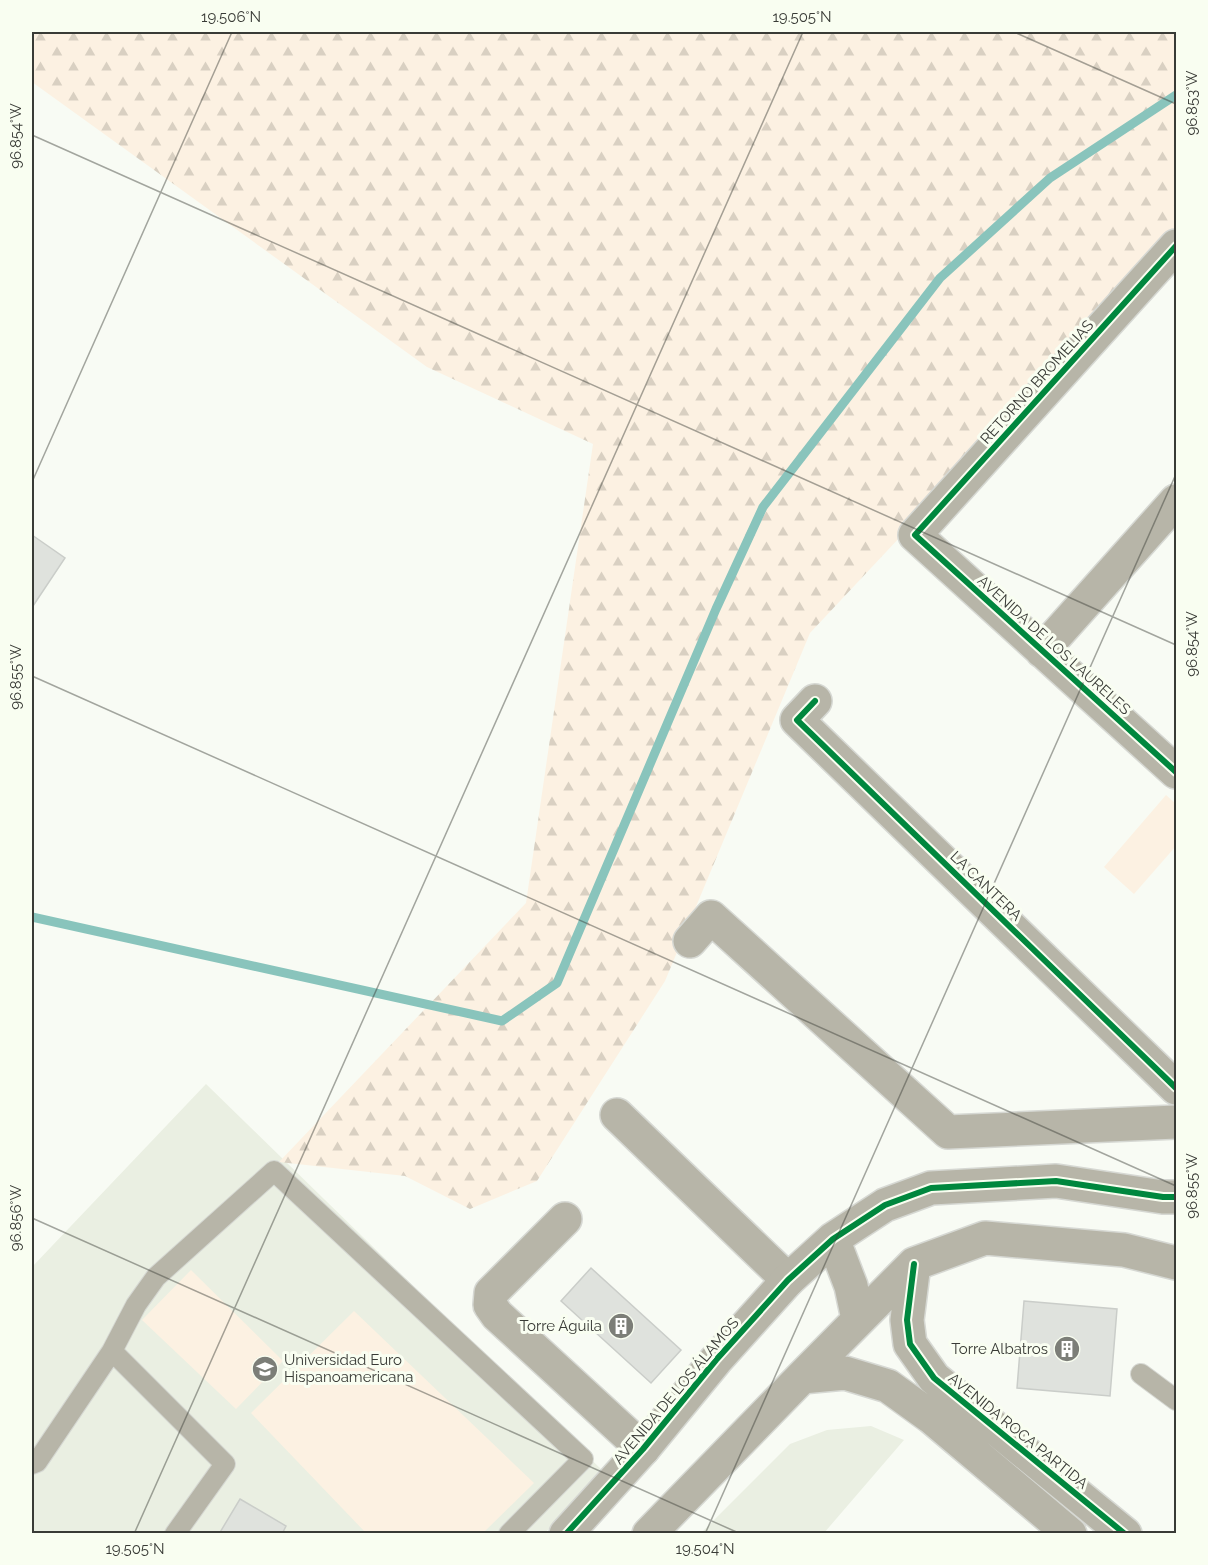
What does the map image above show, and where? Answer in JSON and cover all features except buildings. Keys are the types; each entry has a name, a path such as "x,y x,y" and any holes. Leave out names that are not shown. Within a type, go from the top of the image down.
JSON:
{"street":[{"name":"RETORNO BROMELIAS","path":"915,535 1176,246"},
{"path":"1042,651 1176,501"},
{"name":"AVENIDA DE LOS LAURELES","path":"915,535 1176,772"},
{"name":"LA CANTERA","path":"815,701 797,720 1176,1088"},
{"path":"690,941 711,917 948,1132 1176,1122"},
{"path":"617,1115 788,1280"},
{"name":"AVENIDA DE LOS ÁLAMOS","path":"566,1533 643,1449 716,1360 788,1280 833,1239 885,1205 931,1188 1056,1181 1176,1197"},
{"path":"565,1219 491,1293 490,1305 497,1315 643,1449"},
{"path":"649,1533 914,1264 985,1238 1124,1250 1176,1265"},
{"path":"833,1239 851,1286 858,1319"},
{"name":"AVENIDA ROCA PARTIDA","path":"914,1264 907,1320 910,1344 934,1378 1125,1533"},
{"path":"802,1377 845,1372 888,1386 931,1417 1070,1533"}],"lane":[{"path":"33,1466 112,1351 136,1305 156,1277 274,1171 583,1459 509,1533"},
{"path":"112,1351 225,1464 175,1533"},
{"path":"1141,1374 1176,1400"}],"shaded area":[{"name":"Universidad Euro Hispanoamericana","path":"206,1084 604,1472 545,1533 32,1533 32,1267"},
{"path":"871,1426 904,1440 824,1533 701,1533 790,1444 827,1430"}],"green space":[{"path":"32,32 1176,32 1176,243 810,633 665,981 537,1181 470,1209 405,1176 279,1162 526,903 593,444 427,367 32,82"},
{"path":"1166,795 1176,804 1176,846 1134,894 1104,867"},
{"path":"191,1270 283,1361 236,1409 142,1320"},
{"path":"354,1311 534,1483 483,1533 366,1533 251,1413"}],"waterway":[{"path":"32,917 502,1021 557,983 716,609 763,507 940,278 1050,178 1176,95"}],"cycle path":[{"path":"1176,246 915,535 1176,772"},
{"path":"815,701 797,720 1176,1088"},
{"path":"566,1534 643,1449 716,1360 788,1280 833,1239 885,1205 931,1188 1056,1181 1176,1197"},
{"path":"914,1264 907,1320 910,1344 934,1378 1125,1534"}],"place":[{"name":"Torre Águila","path":"621,1326"},
{"name":"Torre Albatros","path":"1067,1349"},
{"name":"Universidad Euro Hispanoamericana","path":"265,1369"}]}
